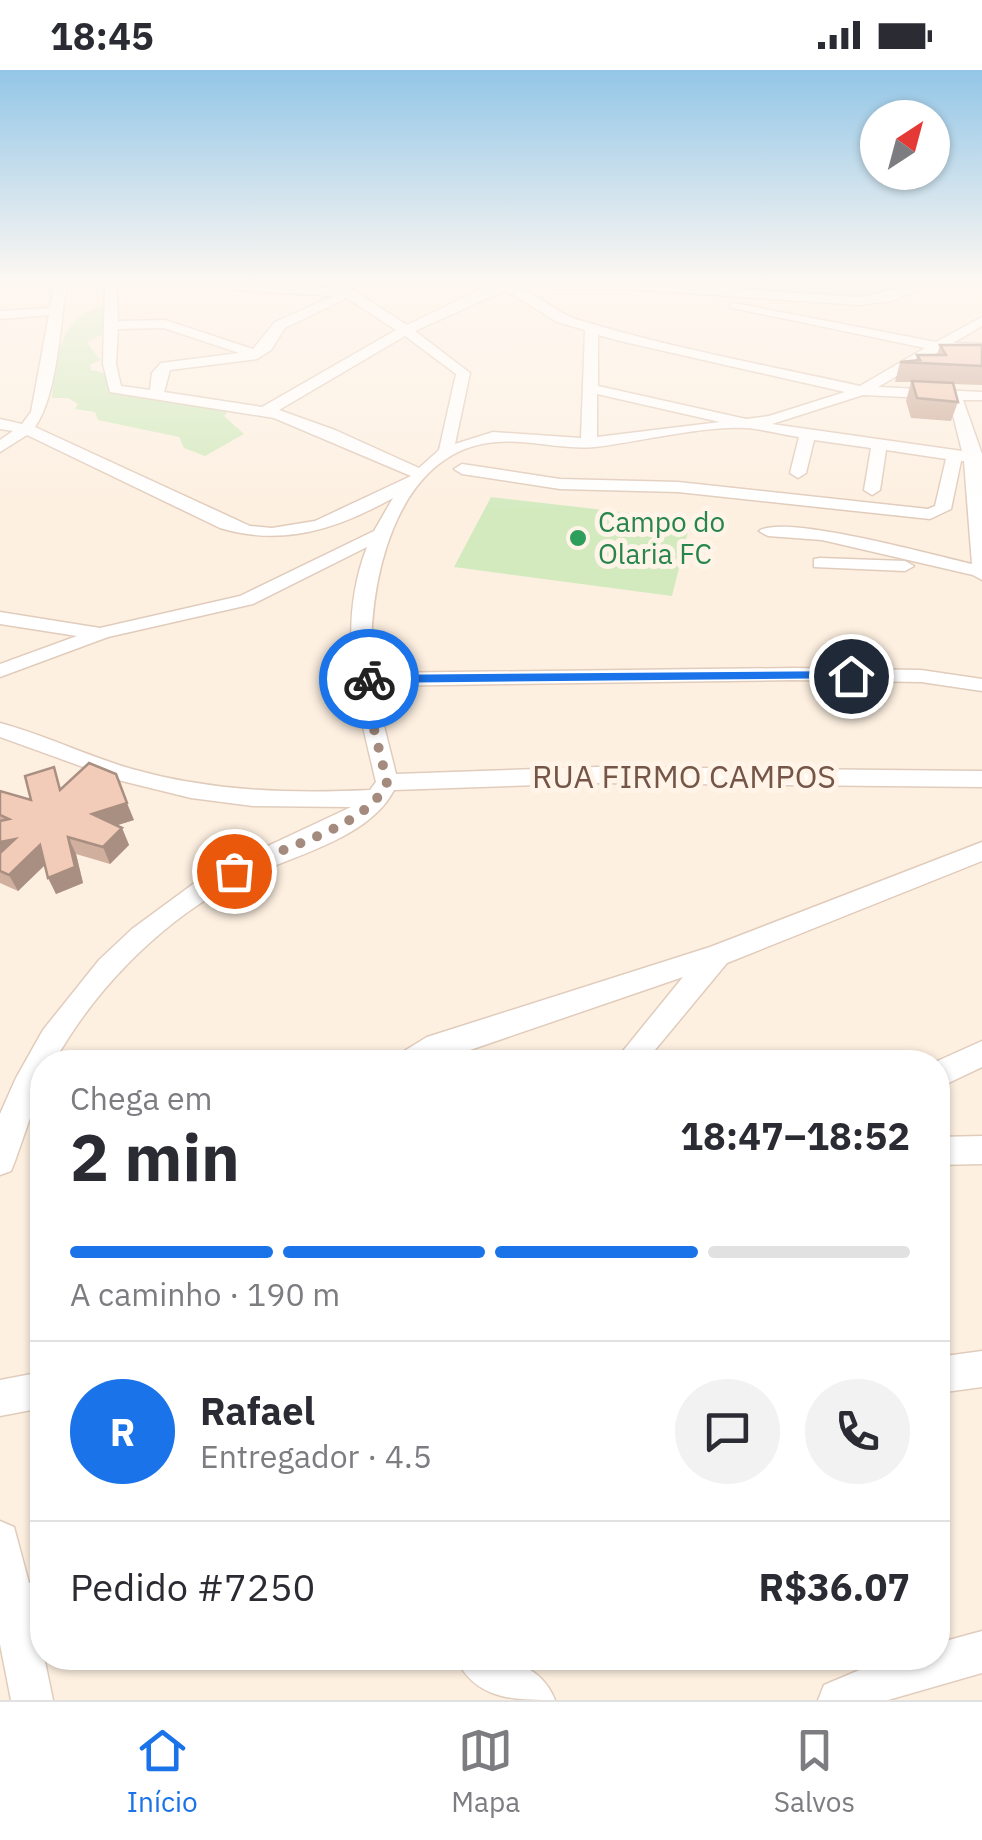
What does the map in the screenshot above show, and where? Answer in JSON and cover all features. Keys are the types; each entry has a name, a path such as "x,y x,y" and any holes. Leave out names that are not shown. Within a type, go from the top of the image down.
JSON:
{"street":[{"path":"0,446 26,430 38,412 48,358"},
{"path":"113,358 113,387 265,412 330,432 415,476"},
{"path":"156,397 159,372 166,366 226,358"},
{"path":"265,412 357,358"},
{"path":"446,452 463,373 447,358"},
{"path":"589,443 591,358"},
{"path":"716,358 862,391 982,396"},
{"path":"0,424 26,430 226,524 258,534 332,520 383,498 446,452 480,439 503,436 589,443 751,424 862,391 918,358"},
{"path":"589,388 807,436 970,457"},
{"path":"768,531 822,535 981,573 970,457 956,396"},
{"path":"798,472 807,436"},
{"path":"872,490 879,446"},
{"path":"462,469 543,482 678,487 930,514 944,510 970,457"},
{"path":"44,1050 70,1015 171,911 228,874 361,814 384,790 362,680 367,570 378,535 415,476"},
{"path":"0,672 102,633 246,600 378,535"},
{"path":"820,563 941,564"},
{"path":"0,618 102,633"},
{"path":"362,680 776,674 921,676 982,685"},
{"name":"RUA FIRMO CAMPOS","path":"0,730 126,775 196,791 309,800 384,790 597,775 982,779"},
{"path":"431,1050 718,954 982,851"},
{"path":"638,1050 718,954"},
{"path":"950,1069 982,1053"},
{"path":"2,1144 30,1079"},
{"path":"950,1151 982,1150"},
{"path":"950,1373 982,1368"},
{"path":"0,1398 30,1392"},
{"path":"0,1540 28,1603 30,1652"},
{"path":"950,1660 982,1652"},
{"path":"31,1670 32,1700"},
{"path":"494,1670 534,1700"},
{"path":"839,1700 914,1670"}],"green space":[{"path":"58,358 99,358 90,365 91,370 109,374 112,388 230,409 224,416 244,434 205,456 184,448 179,437 98,420 95,412 75,409 78,404 68,398 52,398"},
{"name":"Campo do Olaria FC","path":"491,497 691,520 672,596 454,567"}],"building":[{"path":"982,358 982,366 900,362"},
{"path":"912,381 953,383 958,402 917,398"},
{"path":"89,763 116,774 127,803 92,814 122,828 103,847 68,837 75,867 48,878 40,845 9,875 0,871 0,853 15,839 0,842 0,821 9,819 0,815 0,791 31,800 25,776 54,767 60,790"}],"way so far":[{"path":"234,871 361,814 381,798 387,782 362,680 369,679"}],"place":[{"name":"Campo do Olaria FC","path":"578,538"}],"route":[{"path":"369,679 657,674 851,676"}]}
